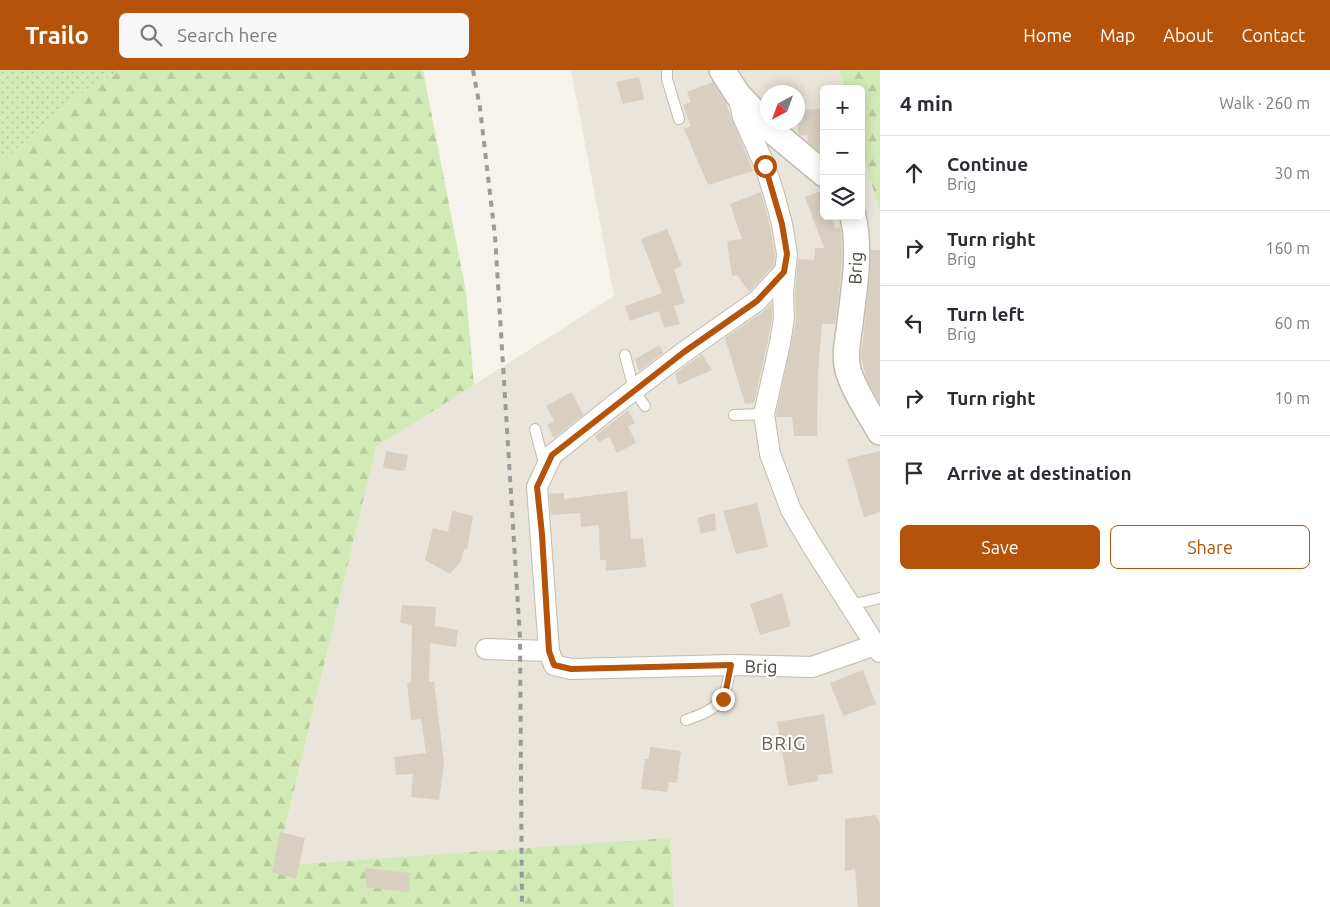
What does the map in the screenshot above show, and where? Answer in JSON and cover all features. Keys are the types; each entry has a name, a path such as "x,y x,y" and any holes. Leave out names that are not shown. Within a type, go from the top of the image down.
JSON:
{"street":[{"name":"Brig","path":"722,70 738,95 776,134 820,171"},
{"name":"Brig","path":"549,651 554,665 571,669 731,665 812,668 874,639 810,544 791,510 770,454 764,414 782,334 784,272 787,254 782,224 765,166 743,117 738,95"},
{"name":"Brig","path":"854,220 857,265 847,347 847,368 856,389 880,432"},
{"path":"486,649 549,651 542,534 537,487 552,455 640,398 684,352 757,301 784,272"}],"lane":[{"path":"667,70 667,79 679,119"},
{"path":"625,355 640,398"},
{"path":"734,415 764,414"},
{"path":"534,429 545,470"},
{"path":"850,605 880,598"},
{"path":"686,720 699,716 713,708 723,699 731,665"}],"shaded area":[{"path":"571,70 839,70 844,85 820,85 820,220 865,220 865,161 880,213 880,907 674,907 670,839 276,867 376,447 614,296"}],"green space":[{"path":"0,70 121,70 76,97 0,164"},
{"path":"121,70 423,70 466,292 474,385 376,447 276,866 670,838 674,907 0,907 0,164 76,97"},
{"path":"839,70 880,70 880,213 865,161 865,85 844,85"}],"building":[{"path":"639,77 644,99 623,104 616,82"},
{"path":"713,82 725,101 753,171 708,185 684,129 691,126 683,105 691,102 687,92"},
{"path":"820,108 820,152 808,142 807,135 801,136 798,133 798,130 805,130 805,110"},
{"path":"820,191 820,220 832,220 835,228 840,227 841,231 842,256 835,324 822,324 818,373 817,436 794,436 792,417 776,417 796,320 795,293 798,259 814,260 815,248 824,248 805,197"},
{"path":"761,192 770,226 775,255 774,265 749,292 737,275 732,276 727,241 742,239 730,204"},
{"path":"667,229 682,266 674,269 685,303 674,306 680,324 664,328 659,311 630,321 625,306 662,293 641,239"},
{"path":"871,250 880,250 880,404 867,380 861,358"},
{"path":"772,303 768,341 754,403 745,404 725,338 764,311"},
{"path":"660,345 663,353 639,371 635,359"},
{"path":"702,354 712,370 678,385 675,374"},
{"path":"572,392 583,415 554,438 547,425 554,421 546,406"},
{"path":"628,410 635,423 628,426 636,443 617,453 609,437 599,442 595,436"},
{"path":"386,451 408,455 405,471 383,468"},
{"path":"880,451 880,512 864,517 847,459"},
{"path":"627,491 631,539 643,538 646,567 606,571 606,560 600,560 599,525 581,527 580,513 551,515 549,494 564,493 564,499"},
{"path":"757,503 768,547 736,554 723,511"},
{"path":"452,512 473,516 467,550 464,549 461,561 450,574 425,560 433,528 448,532"},
{"path":"715,513 716,530 701,534 697,518"},
{"path":"782,593 791,626 760,635 750,604"},
{"path":"402,605 436,607 435,626 458,630 456,647 430,643 429,682 434,681 444,762 439,800 411,797 413,774 396,775 394,757 426,753 421,719 411,720 407,683 411,682 412,625 400,623"},
{"path":"863,670 876,704 843,716 830,683"},
{"path":"824,714 833,773 818,775 818,781 788,786 777,722"},
{"path":"650,747 681,751 677,783 669,782 667,792 641,789 645,759 649,759"},
{"path":"876,815 880,824 880,907 858,907 855,869 845,871 845,819"},
{"path":"280,832 305,838 296,879 272,872"},
{"path":"365,868 410,873 408,892 366,887"}],"railway":[{"path":"473,70 480,108 495,236 520,638 522,907"}],"district":[{"name":"BRIG","path":"784,743"}],"route":[{"path":"723,699 731,665 571,669 554,665 549,651 542,534 537,487 552,455 684,352 757,301 784,272 787,254 782,224 765,166"}]}
